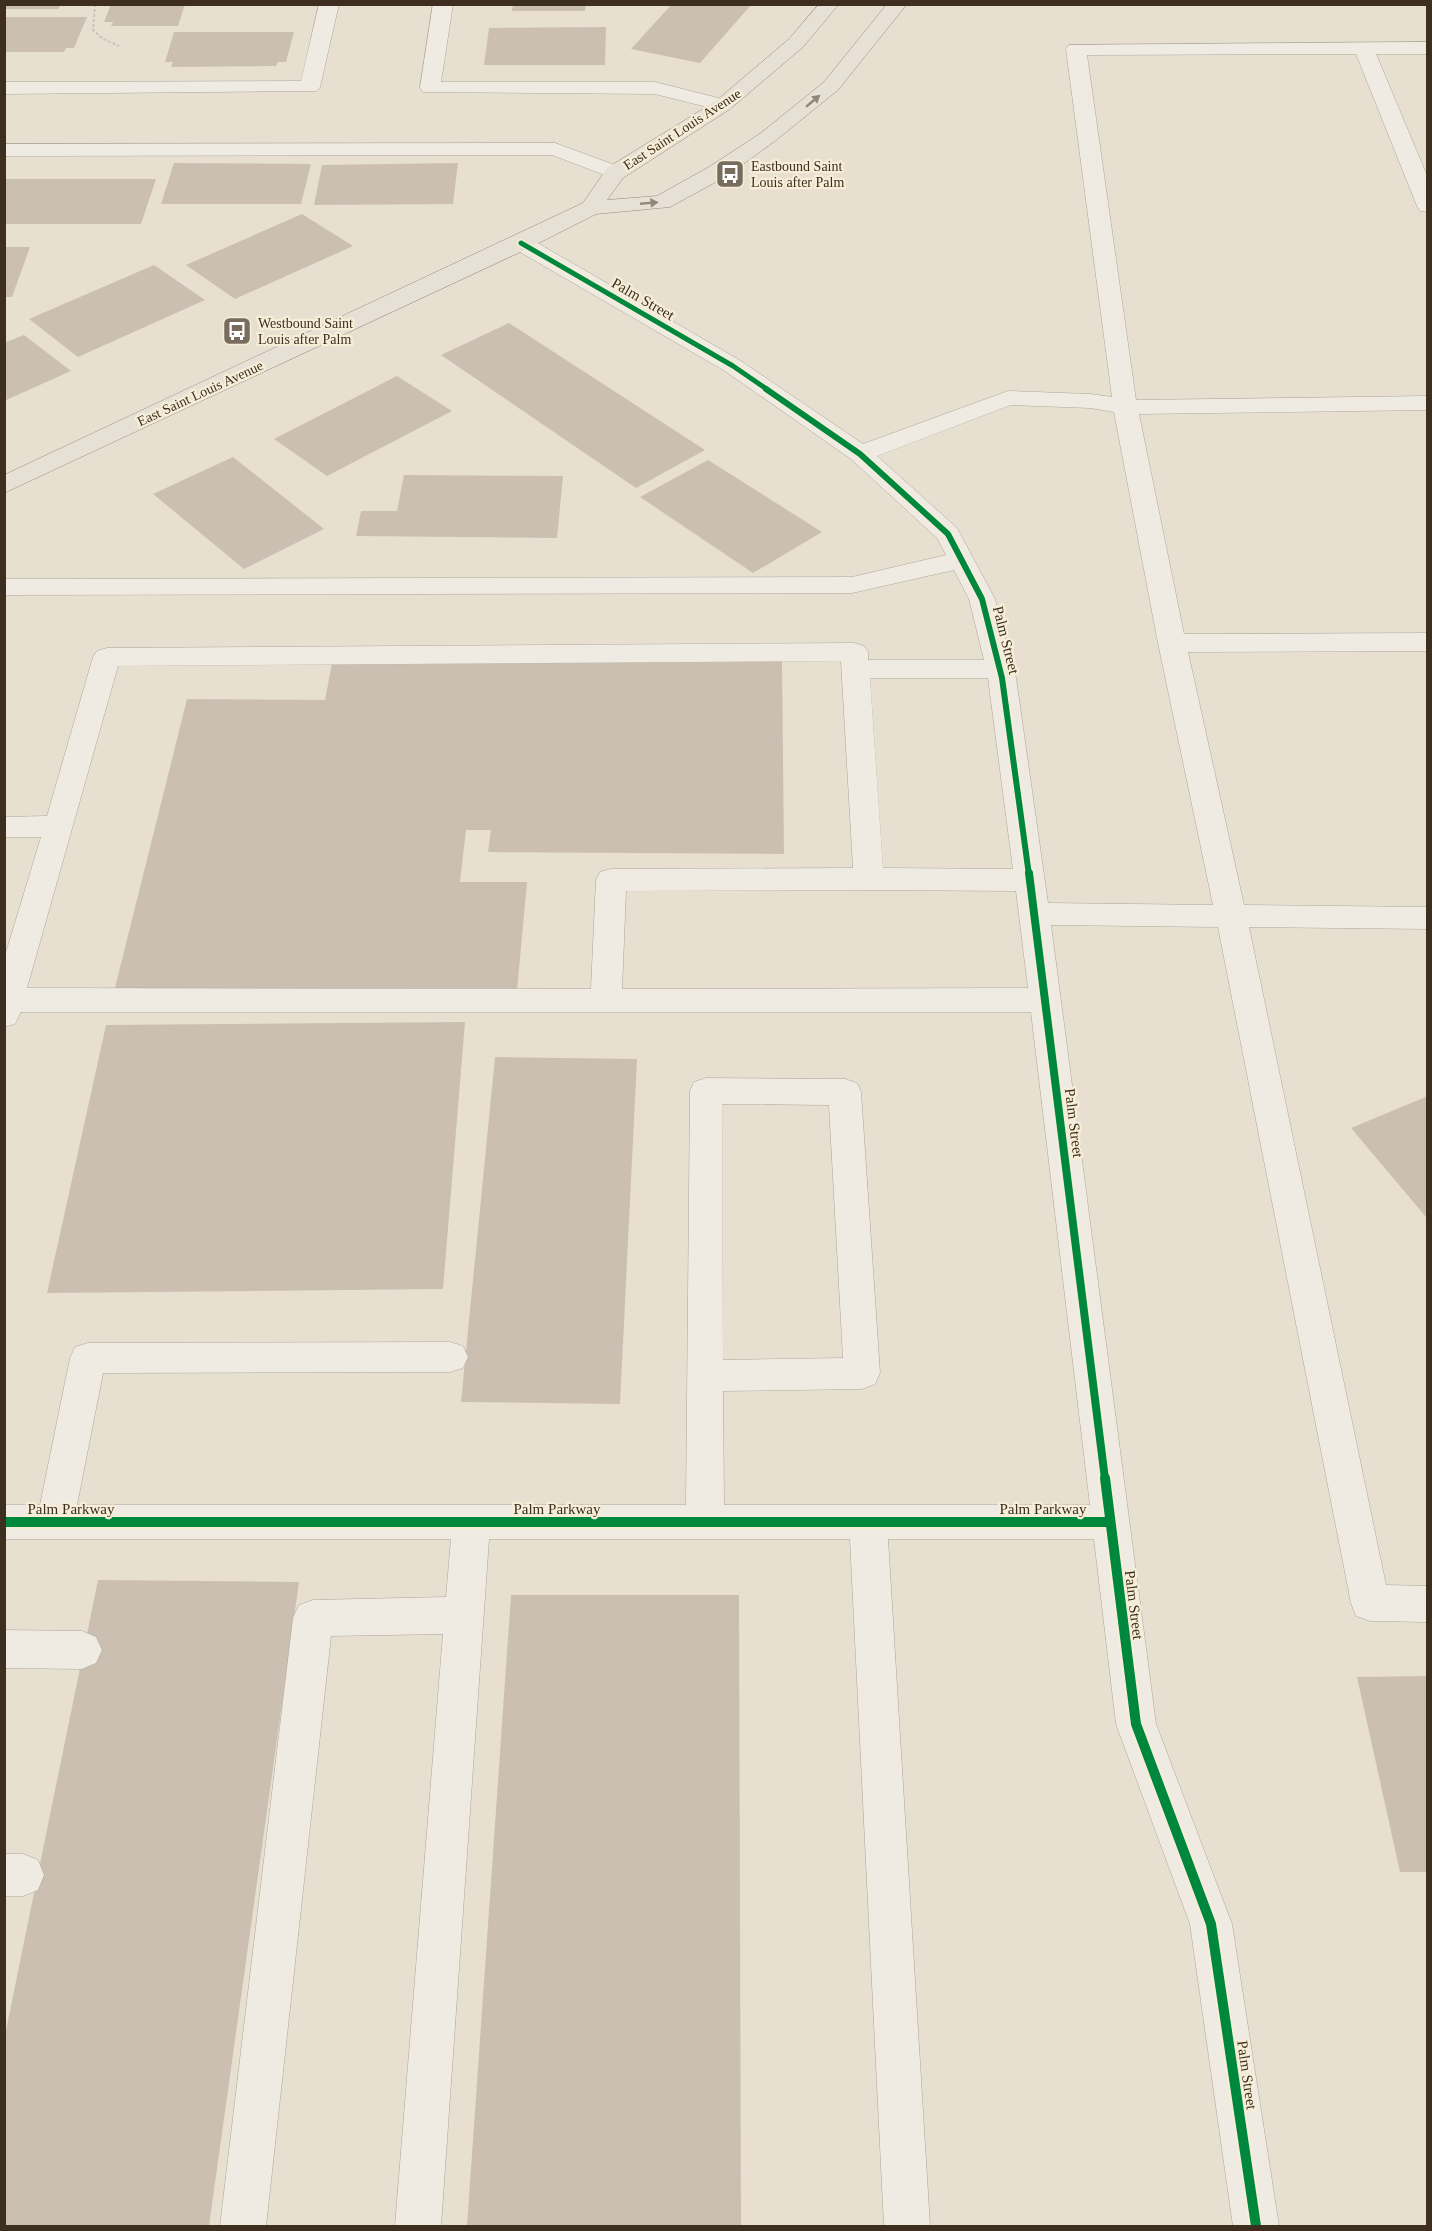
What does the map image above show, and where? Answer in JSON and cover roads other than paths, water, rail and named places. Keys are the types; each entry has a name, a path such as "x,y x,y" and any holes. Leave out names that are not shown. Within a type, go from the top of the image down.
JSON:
{"main road":[{"name":"East Saint Louis Avenue","path":"591,208 615,173 723,105 796,43 830,4"},
{"name":"East Saint Louis Avenue","path":"4,485 591,208 662,202 717,172 768,137 831,86 898,4"}],"street":[{"path":"4,88 310,87 328,4"},
{"path":"443,4 430,88 655,88 723,105"},
{"path":"1428,48 1076,49 1125,407 1370,1603 1428,1604"},
{"path":"1364,49 1428,206"},
{"path":"4,150 555,148 615,173"},
{"name":"Palm Street","path":"521,243 733,366 860,454 948,534 982,599 1000,669 1035,914 1136,1724 1211,1924 1256,2226"},
{"path":"860,454 1008,398 1090,401 1125,407 1428,404"},
{"path":"4,587 852,585 962,560"},
{"path":"1172,643 1428,642"},
{"path":"869,879 854,652 107,657 7,1007 606,1001 1046,1000"},
{"path":"855,669 1000,669"},
{"path":"4,827 58,826"},
{"path":"606,1001 611,880 1030,880"},
{"path":"1035,914 1428,918"},
{"path":"705,1522 706,1091 844,1092 862,1373 706,1376"},
{"path":"55,1522 88,1358 450,1357"},
{"name":"Palm Parkway","path":"4,1522 1110,1522"},
{"path":"418,2226 471,1522"},
{"path":"868,1522 907,2226"},
{"path":"243,2226 312,1618 464,1616"},
{"path":"4,1649 82,1650"}],"place":[{"name":"Eastbound Saint Louis after Palm","path":"730,174"},
{"name":"Westbound Saint Louis after Palm","path":"237,331"}]}
